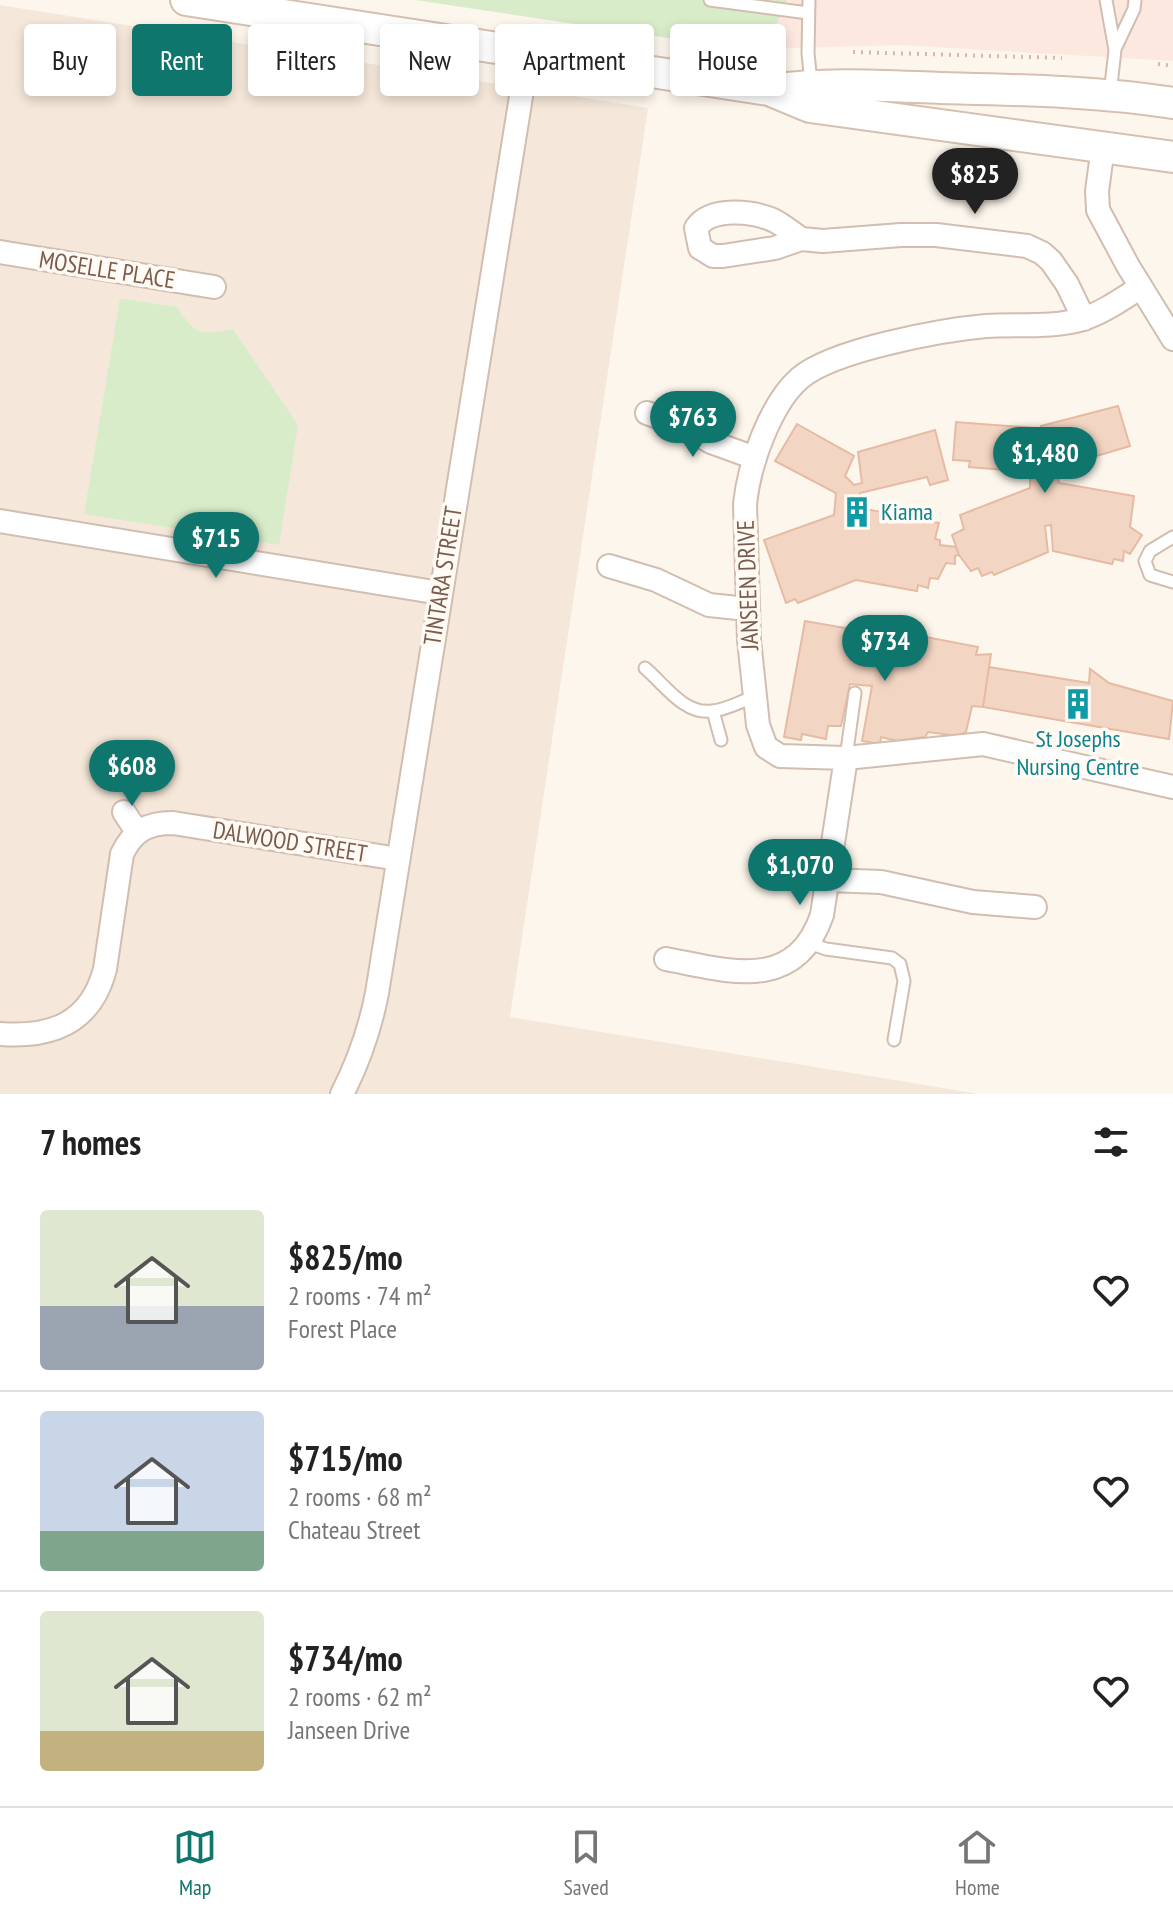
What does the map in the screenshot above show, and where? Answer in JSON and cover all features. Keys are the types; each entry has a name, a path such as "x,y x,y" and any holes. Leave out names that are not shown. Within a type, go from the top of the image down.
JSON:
{"main road":[{"path":"186,0 297,13 495,47"},
{"path":"786,88 811,84 1110,95 1173,103"},
{"path":"1103,147 1110,95"},
{"path":"783,96 810,107 1173,157"}],"street":[{"name":"TINTARA STREET","path":"342,1094 369,1031 521,96"},
{"path":"1103,147 1097,191 1098,210 1173,339"},
{"path":"801,239 936,235 1035,248 1051,261 1067,284 1084,319"},
{"name":"MOSELLE PLACE","path":"0,252 214,287"},
{"name":"JANSEEN DRIVE","path":"1141,287 1107,309 1084,319 955,329 918,336 811,369 789,390 773,417 747,485 747,609 754,697 761,739 773,754 808,759 846,758 983,744 1173,787"},
{"path":"647,413 755,458"},
{"path":"0,521 440,593"},
{"path":"609,566 656,580 699,601 747,609"},
{"path":"666,959 729,971 763,971 790,961 809,943 822,915 829,880 846,758"},
{"path":"0,1034 38,1034 54,1030 83,1012 93,1000 105,969 122,854 137,832 124,812"},
{"name":"DALWOOD STREET","path":"137,832 148,826 173,823 398,859"},
{"path":"829,880 881,882 973,902 1035,907"}],"lane":[{"path":"710,0 809,6 811,84"},
{"path":"1115,50 1134,9 1135,0"},
{"path":"1107,2 1115,50 1110,95"},
{"path":"1173,537 1150,551 1145,561 1150,575 1173,582"},
{"path":"645,668 689,706 713,711 754,697"},
{"path":"846,758 855,693"},
{"path":"713,711 721,740"},
{"path":"809,943 821,948 897,960 904,981 894,1040"}],"path":[{"path":"853,52 1062,58"},
{"path":"1158,64 1173,66"}],"shaded area":[{"path":"787,0 1173,0 1173,61 901,45 786,48 786,24 776,24"},
{"path":"0,5 132,26 132,96 232,96 232,42 248,44 248,96 364,96 364,63 380,65 380,96 479,96 479,81 495,84 495,96 573,96 648,108 510,1017 979,1094 0,1094","holes":["120,298 177,307 189,326 206,334"]}],"green space":[{"path":"415,0 787,0 776,24 670,24 670,38 654,36 654,24 575,24"},
{"path":"120,298 177,307 189,324 200,331 233,329 298,425 279,545 84,514"}],"building":[{"path":"1118,406 1130,446 1056,468 1059,483 1134,496 1130,527 1142,535 1130,554 1124,551 1123,561 1114,559 1112,564 1053,551 1051,525 1045,526 1048,552 994,575 992,572 982,576 978,568 971,571 959,555 952,535 964,529 960,515 1030,488 1030,472 969,467 970,461 953,460 956,422 1035,428 1033,447 1046,446 1041,426"},
{"name":"Kiama","path":"797,424 854,456 845,476 854,485 862,483 858,452 935,430 948,480 930,485 927,477 860,493 860,508 939,523 935,539 940,540 940,545 956,547 959,555 955,556 955,564 946,563 938,579 930,578 928,588 918,585 917,591 856,580 798,603 795,599 786,603 764,540 834,515 836,493 775,461"},
{"path":"805,621 902,638 900,632 978,647 976,655 991,654 983,707 972,706 966,732 958,736 928,732 925,737 897,741 881,737 880,744 862,741 872,686 850,684 841,726 828,726 826,739 802,734 801,740 784,737"},
{"name":"St Josephs Nursing Centre","path":"989,667 1089,683 1090,669 1109,683 1173,701 1169,739 983,707"}],"place":[{"name":"Kiama","path":"857,512"},
{"name":"St Josephs Nursing Centre","path":"1078,704"}]}
